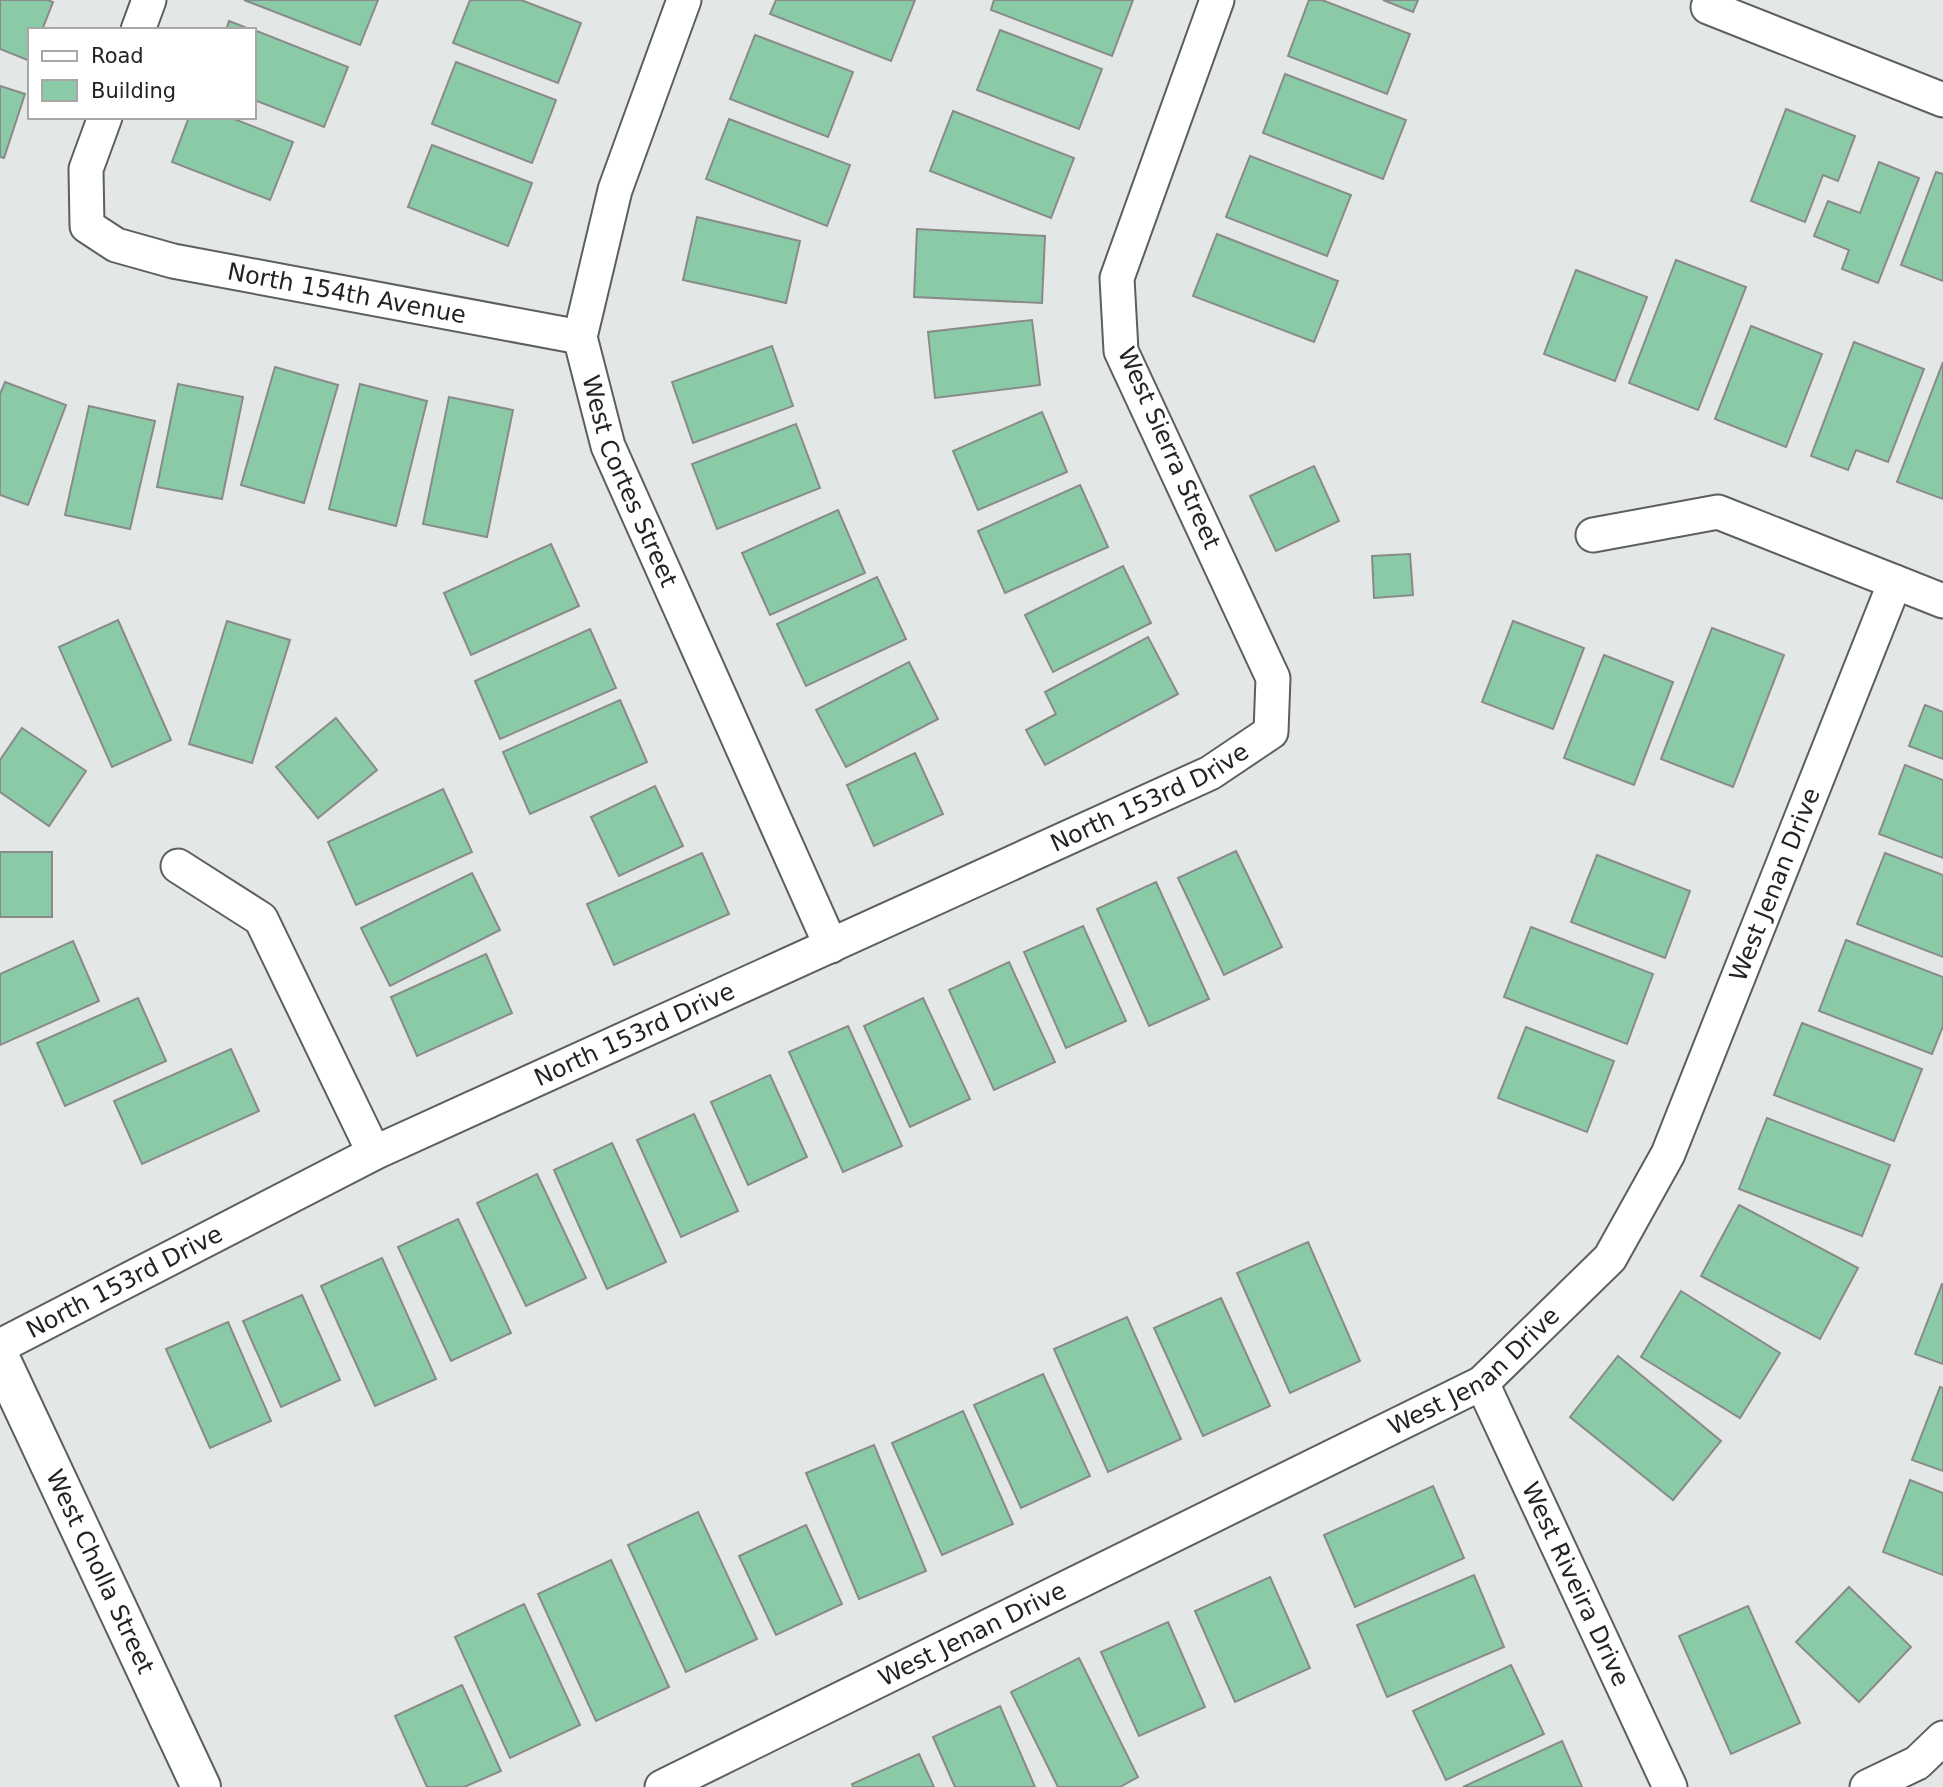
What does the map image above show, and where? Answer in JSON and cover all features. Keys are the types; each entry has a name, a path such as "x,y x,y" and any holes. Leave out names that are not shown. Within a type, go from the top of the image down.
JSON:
{"street":[{"path":"139,28 149,0"},
{"name":"West Cortes Street","path":"684,0 615,190 580,337 608,446 831,946"},
{"name":"West Sierra Street","path":"1217,0 1117,278 1121,351 1273,678 1271,732"},
{"path":"1710,3 1943,100"},
{"name":"North 154th Avenue","path":"104,119 86,169 87,226 116,245 173,261 580,337"},
{"path":"1593,536 1718,512 1943,601"},
{"name":"West Jenan Drive","path":"662,1787 1482,1383 1609,1258 1668,1154 1895,582"},
{"name":"North 153rd Drive","path":"0,1346 374,1153 1210,773 1271,732"},
{"path":"178,866 261,919 374,1153"},
{"name":"West Cholla Street","path":"0,1359 201,1787"},
{"name":"West Riveira Drive","path":"1482,1383 1670,1787"},
{"path":"1867,1787 1917,1763 1943,1738"}],"building":[{"path":"0,0 53,2 43,28 28,28 28,60 0,49"},
{"path":"244,0 378,0 360,45"},
{"path":"470,0 521,0 581,23 558,83 453,43"},
{"path":"776,0 915,0 891,61 770,14"},
{"path":"994,0 1133,0 1112,56 991,10"},
{"path":"1309,0 1322,0 1410,34 1387,94 1288,56"},
{"path":"1383,0 1418,0 1413,12"},
{"path":"229,21 247,28 227,28"},
{"path":"1000,30 1102,69 1079,129 977,90"},
{"path":"256,31 348,67 324,127 256,101"},
{"path":"755,35 853,72 828,137 730,99"},
{"path":"456,62 556,100 532,163 432,124"},
{"path":"1285,74 1406,120 1383,179 1263,133"},
{"path":"0,86 25,94 4,158 0,157"},
{"path":"1786,109 1855,136 1838,181 1823,175 1805,222 1751,201"},
{"path":"953,111 1074,158 1051,218 930,171"},
{"path":"188,119 234,119 293,142 270,200 172,162"},
{"path":"729,119 850,165 827,226 706,179"},
{"path":"432,145 532,183 508,246 408,207"},
{"path":"1250,156 1351,195 1327,256 1226,217"},
{"path":"1879,162 1919,178 1878,283 1842,269 1849,250 1814,236 1828,201 1860,213"},
{"path":"1936,172 1943,174 1943,281 1901,265"},
{"path":"697,217 800,241 786,303 683,280"},
{"path":"917,229 1045,236 1042,303 914,297"},
{"path":"1217,234 1338,281 1314,342 1193,296"},
{"path":"1676,260 1746,287 1698,410 1629,383"},
{"path":"1576,270 1647,297 1615,381 1544,354"},
{"path":"1032,320 1040,385 935,398 928,332"},
{"path":"1751,326 1822,354 1786,447 1715,419"},
{"path":"1854,342 1924,369 1888,462 1856,450 1848,470 1811,456"},
{"path":"772,346 793,406 693,443 672,382"},
{"path":"1943,362 1943,499 1897,482"},
{"path":"275,367 338,385 304,503 241,485"},
{"path":"5,382 66,405 28,505 0,495 0,394"},
{"path":"178,384 243,397 222,499 157,487"},
{"path":"360,384 427,401 396,526 329,509"},
{"path":"449,397 513,410 487,537 423,524"},
{"path":"89,406 155,421 130,529 65,515"},
{"path":"1042,412 1067,472 978,510 953,451"},
{"path":"796,424 820,488 717,529 692,464"},
{"path":"1314,466 1339,521 1276,551 1250,496"},
{"path":"1080,485 1108,547 1005,593 978,531"},
{"path":"838,510 865,573 770,615 742,553"},
{"path":"551,544 579,606 471,655 444,593"},
{"path":"1410,554 1413,595 1374,598 1372,556"},
{"path":"1123,566 1151,623 1053,672 1025,615"},
{"path":"877,577 906,639 806,686 777,624"},
{"path":"118,620 171,740 112,767 59,647"},
{"path":"227,621 290,640 252,763 189,744"},
{"path":"1513,621 1584,648 1553,729 1482,702"},
{"path":"1712,628 1784,655 1733,787 1661,759"},
{"path":"590,629 616,688 500,739 475,681"},
{"path":"1148,637 1178,694 1045,765 1026,730 1056,714 1045,692"},
{"path":"1604,655 1673,682 1634,785 1564,758"},
{"path":"909,662 938,719 846,767 816,710"},
{"path":"620,700 647,762 530,814 503,752"},
{"path":"1925,705 1943,712 1943,759 1909,746"},
{"path":"336,718 377,770 318,818 276,767"},
{"path":"22,728 86,771 49,826 0,792 0,760"},
{"path":"915,753 943,814 874,846 847,785"},
{"path":"1905,765 1943,780 1943,858 1879,834"},
{"path":"655,786 683,846 619,876 591,817"},
{"path":"443,789 472,852 356,905 328,842"},
{"path":"1236,851 1282,947 1224,975 1178,878"},
{"path":"0,852 52,852 52,917 0,917"},
{"path":"702,853 729,914 614,965 587,904"},
{"path":"1885,853 1943,875 1943,957 1857,924"},
{"path":"1597,855 1690,891 1665,958 1571,922"},
{"path":"472,873 500,930 390,986 361,928"},
{"path":"1156,882 1209,999 1149,1026 1097,909"},
{"path":"1083,926 1126,1021 1066,1048 1024,952"},
{"path":"1531,927 1653,974 1627,1044 1504,997"},
{"path":"1846,940 1943,977 1943,1026 1932,1054 1819,1011"},
{"path":"73,941 99,1001 0,1045 0,974"},
{"path":"486,954 512,1013 417,1056 391,997"},
{"path":"1009,962 1055,1062 994,1090 949,990"},
{"path":"138,998 166,1061 65,1106 37,1043"},
{"path":"923,998 970,1099 910,1127 864,1026"},
{"path":"1802,1023 1922,1069 1894,1141 1774,1095"},
{"path":"848,1026 902,1146 843,1172 789,1052"},
{"path":"1526,1027 1614,1061 1587,1132 1498,1098"},
{"path":"231,1049 259,1111 142,1164 114,1101"},
{"path":"770,1075 807,1157 748,1185 711,1102"},
{"path":"694,1114 738,1211 681,1237 637,1140"},
{"path":"1767,1118 1890,1165 1862,1236 1739,1189"},
{"path":"612,1143 666,1262 607,1289 554,1170"},
{"path":"537,1174 586,1278 526,1306 477,1203"},
{"path":"1739,1205 1858,1268 1820,1339 1701,1276"},
{"path":"458,1219 511,1333 451,1361 398,1247"},
{"path":"1308,1242 1360,1361 1290,1393 1237,1273"},
{"path":"382,1258 436,1379 375,1406 321,1286"},
{"path":"1943,1284 1943,1364 1915,1354"},
{"path":"1681,1291 1780,1353 1740,1418 1641,1357"},
{"path":"302,1295 340,1380 281,1407 243,1321"},
{"path":"1221,1298 1270,1406 1203,1436 1154,1328"},
{"path":"1127,1317 1181,1439 1108,1472 1054,1349"},
{"path":"228,1322 271,1421 210,1448 166,1349"},
{"path":"1618,1356 1721,1441 1673,1500 1570,1417"},
{"path":"1043,1374 1090,1476 1021,1508 974,1405"},
{"path":"1940,1387 1943,1388 1943,1471 1912,1460"},
{"path":"963,1411 1013,1524 942,1555 892,1443"},
{"path":"874,1445 926,1571 859,1599 806,1473"},
{"path":"1910,1480 1943,1493 1943,1575 1883,1552"},
{"path":"1433,1486 1464,1558 1355,1607 1324,1535"},
{"path":"698,1512 757,1639 686,1672 628,1545"},
{"path":"806,1525 842,1604 776,1635 739,1556"},
{"path":"611,1560 669,1687 596,1721 538,1594"},
{"path":"1474,1575 1504,1647 1387,1697 1357,1625"},
{"path":"1270,1577 1310,1668 1235,1702 1195,1611"},
{"path":"1849,1587 1911,1647 1859,1702 1796,1642"},
{"path":"524,1604 580,1725 510,1758 455,1637"},
{"path":"1748,1606 1800,1723 1731,1754 1679,1636"},
{"path":"1168,1622 1205,1707 1139,1736 1101,1652"},
{"path":"1079,1658 1138,1777 1120,1787 1058,1787 1011,1692"},
{"path":"1511,1665 1544,1734 1446,1780 1413,1711"},
{"path":"462,1685 501,1771 464,1787 427,1787 395,1716"},
{"path":"1000,1706 1035,1787 955,1787 933,1737"},
{"path":"1562,1741 1582,1787 1463,1787"},
{"path":"919,1754 934,1787 853,1787 852,1784"}]}
